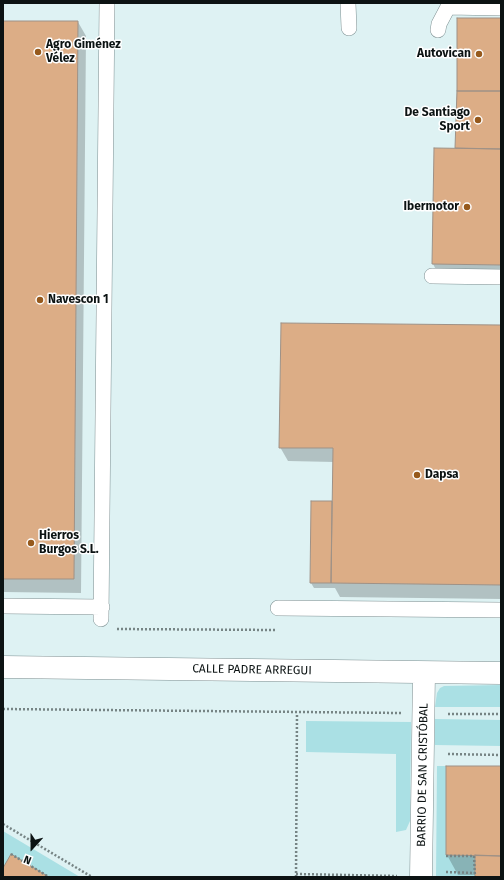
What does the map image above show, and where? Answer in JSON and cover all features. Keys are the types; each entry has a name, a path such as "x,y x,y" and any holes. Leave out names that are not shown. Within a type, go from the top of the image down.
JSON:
{"street":[{"name":"CALLE PADRE ARREGUI","path":"3,667 501,673"},
{"name":"BARRIO DE SAN CRISTÓBAL","path":"421,875 424,673"}],"lane":[{"path":"3,606 104,618 107,3"},
{"path":"348,3 349,28"},
{"path":"438,30 439,24 448,7 480,5 501,8"},
{"path":"432,276 501,276"},
{"path":"278,608 426,616 501,610"}],"path":[{"path":"104,618 283,630"},
{"path":"3,709 297,713 296,876 475,875 474,856 445,856"},
{"path":"423,753 501,755"},
{"path":"3,824 92,877"},
{"path":"11,854 49,877"}],"shaded area":[{"path":"501,685 501,707 435,707 437,693 440,688 444,686"},
{"path":"435,719 501,720 501,746 435,745"},
{"path":"306,721 411,722 410,821 406,830 396,832 396,754 306,752"},
{"path":"437,766 501,766 501,877 436,877"},
{"path":"3,831 80,877 3,877"}],"building":[{"name":"Autovican","path":"457,18 501,18 501,91 457,91"},
{"name":"Navescon 1","path":"3,21 78,21 74,579 3,579"},
{"name":"De Santiago Sport","path":"457,91 501,91 501,149 455,148"},
{"name":"Ibermotor","path":"434,148 501,149 501,265 432,264"},
{"name":"Dapsa","path":"281,323 501,325 501,585 331,583 333,448 279,448"},
{"path":"311,501 332,501 331,583 310,583"},
{"path":"446,766 501,766 501,856 446,855"},
{"path":"11,854 49,877 3,877 3,868"},
{"path":"475,855 501,856 501,877 475,877"}],"place":[{"name":"Agro Giménez Vélez","path":"38,52"},
{"name":"Autovican","path":"479,54"},
{"name":"De Santiago Sport","path":"478,120"},
{"name":"Ibermotor","path":"467,207"},
{"name":"Navescon 1","path":"40,300"},
{"name":"Dapsa","path":"417,475"},
{"name":"Hierros Burgos S.L.","path":"31,543"}]}
